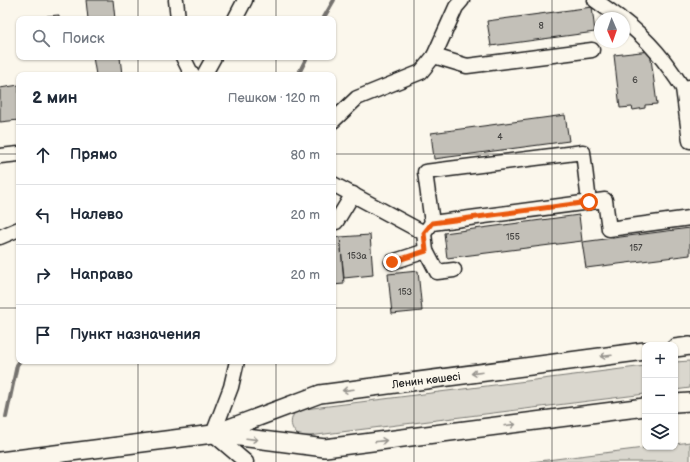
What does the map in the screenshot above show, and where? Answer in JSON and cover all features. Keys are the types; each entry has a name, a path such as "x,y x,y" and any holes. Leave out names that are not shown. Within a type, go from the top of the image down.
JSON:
{"main road":[{"path":"678,348 690,346"},
{"name":"Ленин көшесі","path":"0,461 213,434 320,394 642,351"},
{"path":"678,403 690,402"},
{"name":"Ленин көшесі","path":"213,434 325,448 642,407"}],"street":[{"path":"176,0 178,16"},
{"path":"237,16 245,0"},
{"path":"336,118 357,98 421,72 434,56 456,7 462,0"},
{"path":"595,0 612,12"},
{"path":"630,26 645,38 687,87 690,141"},
{"path":"434,56 467,66 592,50"},
{"path":"184,60 190,72"},
{"path":"206,72 212,60"},
{"path":"454,270 437,272 426,251 428,228 425,172 583,152 589,202"},
{"path":"0,156 16,154"},
{"path":"336,186 428,228 605,200 609,229 690,218"},
{"path":"336,222 353,194"},
{"path":"0,237 16,230"},
{"path":"392,262 426,251"},
{"path":"213,434 231,387 235,364"},
{"path":"213,434 235,462"},
{"path":"213,434 246,462"}],"shaded area":[{"path":"690,361 690,388 678,390 678,362"},
{"path":"642,366 642,394 301,437 294,431 291,421 297,410"},
{"path":"690,442 690,462 531,462 642,448 642,450 678,450 678,444"}],"building":[{"path":"86,0 113,0 115,16 88,16"},
{"path":"592,7 594,32 491,46 487,21"},
{"path":"650,51 657,104 645,105 645,108 633,110 632,107 620,108 614,55"},
{"path":"94,60 120,60 122,72 96,72"},
{"path":"16,85 16,120 0,122 0,88"},
{"path":"565,115 569,141 434,159 431,133"},
{"path":"579,215 582,241 447,258 444,233"},
{"path":"690,228 690,255 586,268 582,242"},
{"path":"370,235 373,275 344,278 340,237"},
{"path":"340,237 344,284 336,285 336,238"},
{"path":"418,271 422,311 392,314 388,274"}],"waterway":[{"path":"325,16 334,0"},
{"path":"300,72 306,60"},
{"path":"6,417 18,364"}],"route":[{"path":"392,262 426,251 424,233 432,223 589,202"}]}
